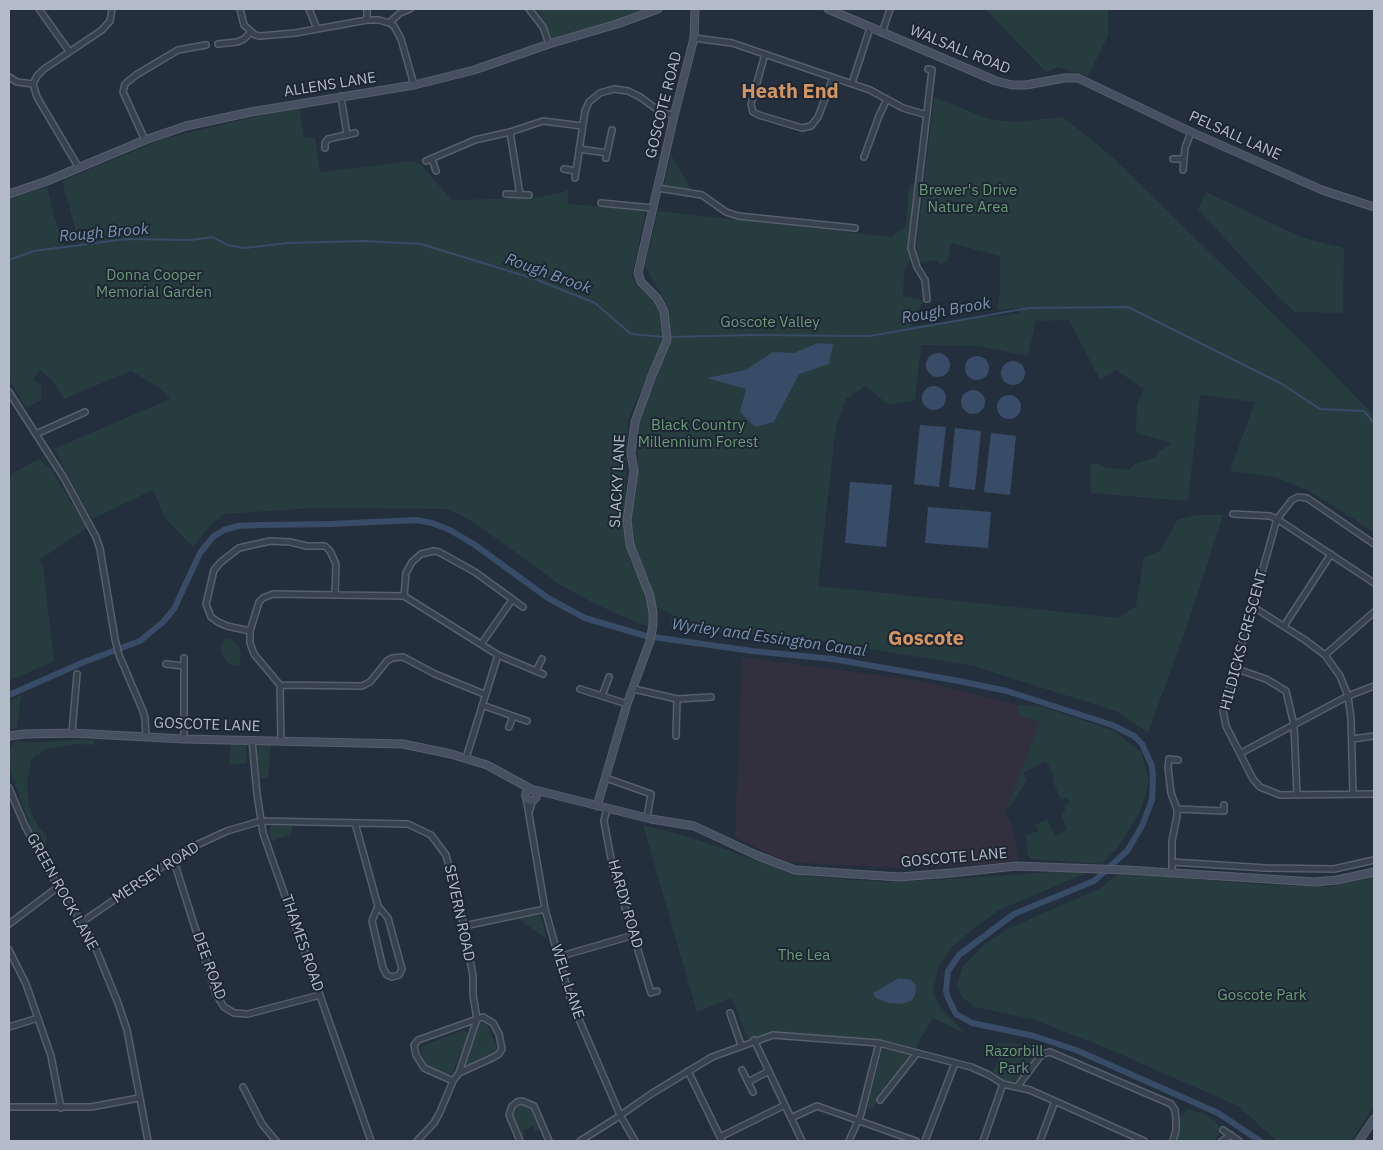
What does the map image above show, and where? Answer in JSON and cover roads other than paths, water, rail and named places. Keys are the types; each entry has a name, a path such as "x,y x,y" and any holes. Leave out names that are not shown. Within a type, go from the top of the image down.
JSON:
{"street":[{"path":"40,9 69,51"},
{"path":"78,168 36,97 33,84 37,76 69,51 102,30 110,21 112,9"},
{"path":"240,9 244,25 251,32 260,36 317,29 367,20 389,23 394,26 401,39 414,85"},
{"path":"309,9 317,29"},
{"path":"367,20 368,9"},
{"path":"389,23 400,13 410,9"},
{"path":"530,9 543,27 550,44"},
{"name":"ALLENS LANE","path":"9,194 48,182 145,140 186,126 251,112 414,85 474,70 658,9"},
{"name":"GOSCOTE ROAD","path":"666,330 664,311 657,298 641,282 638,273 694,38 695,9"},
{"name":"WALSALL ROAD","path":"828,9 996,81 1012,85 1034,84 1064,78 1078,78 1087,81"},
{"path":"882,33 890,9"},
{"path":"852,83 870,28"},
{"path":"218,44 226,44 244,39 251,32"},
{"path":"224,36 226,44"},
{"path":"694,38 732,43 852,83 870,90 903,108 927,115"},
{"path":"145,140 123,92 125,84 136,75 178,50 199,49 206,45"},
{"path":"765,54 751,104 753,112 760,116 802,128 810,126 818,117 833,78"},
{"path":"927,299 925,280 917,267 912,248 932,70 928,69"},
{"path":"9,77 17,82 33,84"},
{"name":"PELSALL LANE","path":"1087,81 1191,132 1322,190 1374,207"},
{"path":"575,178 584,111 589,102 600,93 614,89 628,91 658,110 674,116"},
{"path":"341,96 347,135"},
{"path":"864,157 887,99"},
{"path":"436,171 429,160 475,140 510,132 543,121 582,126"},
{"path":"579,149 606,156 612,130"},
{"path":"510,132 520,195"},
{"path":"1183,170 1185,148 1191,132"},
{"path":"325,148 325,143 328,139 355,133"},
{"path":"873,133 880,135"},
{"path":"1173,159 1183,159"},
{"path":"564,169 576,170"},
{"path":"658,188 702,195 728,213 738,216 855,228"},
{"path":"506,194 530,195"},
{"path":"600,203 653,208"},
{"name":"SLACKY LANE","path":"597,806 627,704 650,641 654,618 650,596 630,546 628,520 634,471 631,453 635,422 667,340 666,330"},
{"name":"GOSCOTE LANE","path":"9,392 64,478 96,537 100,549 115,639 119,655 143,711 146,737 403,744 466,758 496,770 516,782 531,795 547,793 647,818 694,826 756,855 795,870 899,877 951,874 1016,866 1172,872 1315,882 1337,880 1374,872"},
{"path":"36,434 85,412"},
{"path":"1276,519 1292,500 1298,497 1307,498 1374,544"},
{"path":"1233,514 1270,516 1374,583"},
{"name":"HILDICKS CRESCENT","path":"1276,519 1224,706 1226,726 1253,779 1260,787 1280,795 1374,794"},
{"path":"250,631 218,622 211,617 206,604 214,570 239,548 270,541 325,546 330,551 336,564 335,594"},
{"path":"404,596 406,573 412,562 421,554 434,551 475,572 523,607"},
{"path":"1284,626 1330,554"},
{"path":"281,740 280,685 251,649 250,643 250,631 259,602 273,594 404,596 498,654 543,674"},
{"path":"482,643 512,600"},
{"path":"1252,606 1325,655 1340,676 1348,696 1351,719 1353,793"},
{"path":"1325,655 1374,612"},
{"path":"466,758 484,694 498,654"},
{"path":"280,685 362,686 370,682 387,661 392,658 403,657 435,674 484,694"},
{"path":"184,658 184,738"},
{"path":"536,671 542,659"},
{"path":"166,664 184,666"},
{"path":"1234,668 1266,679 1286,691 1294,725 1297,794"},
{"path":"72,733 77,674"},
{"path":"602,696 609,676"},
{"path":"1241,753 1348,696 1374,686"},
{"path":"580,689 627,704"},
{"path":"634,689 677,699 711,698"},
{"path":"676,736 677,699"},
{"path":"482,706 527,721"},
{"path":"509,726 513,716"},
{"path":"9,736 72,733 146,737"},
{"path":"1352,739 1374,736"},
{"name":"THAMES ROAD","path":"252,740 256,794 263,833 371,1141"},
{"path":"1172,872 1172,841 1177,809 1170,793 1168,767 1169,759 1178,760"},
{"path":"606,778 651,794 647,818"},
{"name":"GREEN ROCK LANE","path":"9,788 25,826 58,887 82,922 94,944 127,1030 148,1141"},
{"name":"WELL LANE","path":"531,795 529,813 545,909 558,957 577,1016 617,1117 635,1141"},
{"path":"1177,809 1224,811 1224,805"},
{"name":"HARDY ROAD","path":"607,808 604,821 612,864 651,993 657,990"},
{"name":"SEVERN ROAD","path":"261,821 408,824 424,831 437,840 446,854 464,926 473,976 473,996 477,1018 459,1073 453,1081 434,1123 417,1141"},
{"name":"MERSEY ROAD","path":"82,922 188,849 227,831 261,821"},
{"path":"356,823 378,906 388,918 402,969 399,974 392,977 387,975 383,968 372,921 378,906"},
{"name":"DEE ROAD","path":"173,858 216,994 224,1006 234,1013 248,1014 320,995"},
{"path":"1172,862 1266,868 1334,869 1374,860"},
{"path":"1266,868 1266,880"},
{"path":"9,924 58,887"},
{"path":"464,926 545,909"},
{"path":"558,957 634,935"},
{"path":"9,950 26,984 51,1056 61,1108"},
{"path":"730,1013 741,1045"},
{"name":"SEVERN ROAD","path":"459,1073 500,1054 502,1049 499,1034 493,1023 483,1017 477,1018"},
{"path":"9,1027 38,1018"},
{"path":"453,1081 424,1068 416,1055 414,1045 418,1040 477,1018"},
{"path":"580,1141 712,1056 773,1035 879,1043 971,1067 1004,1084 1030,1090 1144,1141"},
{"path":"754,1040 802,1141"},
{"path":"849,1141 859,1120 879,1043"},
{"path":"1017,1087 1042,1054 1050,1052 1171,1104 1175,1110 1176,1119 1173,1141"},
{"path":"880,1100 917,1053"},
{"path":"926,1141 955,1063"},
{"path":"742,1070 753,1092"},
{"path":"688,1071 721,1139 784,1105"},
{"path":"748,1082 769,1072"},
{"path":"983,1141 1004,1084"},
{"path":"243,1087 262,1124 273,1140"},
{"path":"9,1107 91,1107 140,1098"},
{"path":"520,1141 509,1115 512,1106 522,1101 534,1106 549,1141"},
{"path":"1040,1141 1055,1101"},
{"path":"791,1118 817,1106 916,1141"},
{"path":"1359,1141 1374,1119"},
{"path":"1223,1130 1239,1141"},
{"path":"1131,1141 1132,1135"},
{"path":"1222,1141 1231,1135"}],"water":[{"path":"818,343 833,344 829,364 799,374 774,422 755,427 740,412 746,389 707,378 746,370 773,352 794,353"},
{"path":"938,353 946,357 950,365 946,373 938,377 930,373 926,365 930,357"},
{"path":"977,356 985,360 989,368 985,376 977,380 969,376 965,368 969,360"},
{"path":"1013,361 1021,365 1025,373 1021,381 1013,385 1005,381 1001,373 1005,365"},
{"path":"934,386 942,390 946,398 942,406 934,410 926,406 922,398 926,390"},
{"path":"973,390 981,394 985,402 981,410 973,414 965,410 961,402 965,394"},
{"path":"1009,395 1017,399 1021,407 1017,415 1009,419 1001,415 997,407 1001,399"},
{"path":"920,425 946,427 939,487 914,484"},
{"path":"955,428 981,431 975,490 949,487"},
{"path":"991,433 1016,436 1010,495 984,492"},
{"path":"850,482 892,485 886,547 845,543"},
{"path":"928,507 991,512 988,548 925,543"},
{"path":"899,978 911,980 916,986 915,995 911,1001 901,1004 888,1003 876,998 873,993"}],"waterway":[{"name":"Rough Brook","path":"9,260 34,251 126,239 191,240 213,237 227,245 245,248 287,243 364,241 421,244 535,279 595,303 631,334 664,337"},
{"name":"Rough Brook","path":"669,337 750,335 870,336 1029,308 1128,307 1282,384 1320,409 1364,411 1374,423"},
{"name":"Wyrley and Essington Canal","path":"9,695 84,662 140,641 163,622 174,609 200,553 213,537 224,530 238,526 416,520 432,523 450,530 475,545 548,598 585,618 646,636 752,651 833,659 959,681 1007,691 1112,725 1134,736 1142,744 1152,766 1152,800 1142,826 1127,851 1094,881 1014,914 959,955 948,971 946,991 948,998 956,1014 972,1023 1034,1036 1076,1050 1218,1113 1260,1141"}],"district":[{"name":"Heath End","path":"790,92"},
{"name":"Goscote","path":"926,639"}],"park label":[{"name":"Brewer's Drive Nature Area","path":"968,200"},
{"name":"Donna Cooper Memorial Garden","path":"154,284"},
{"name":"Goscote Valley","path":"770,323"},
{"name":"Black Country Millennium Forest","path":"698,434"},
{"name":"The Lea","path":"804,956"},
{"name":"Goscote Park","path":"1262,996"},
{"name":"Razorbill Park","path":"1014,1060"}]}
